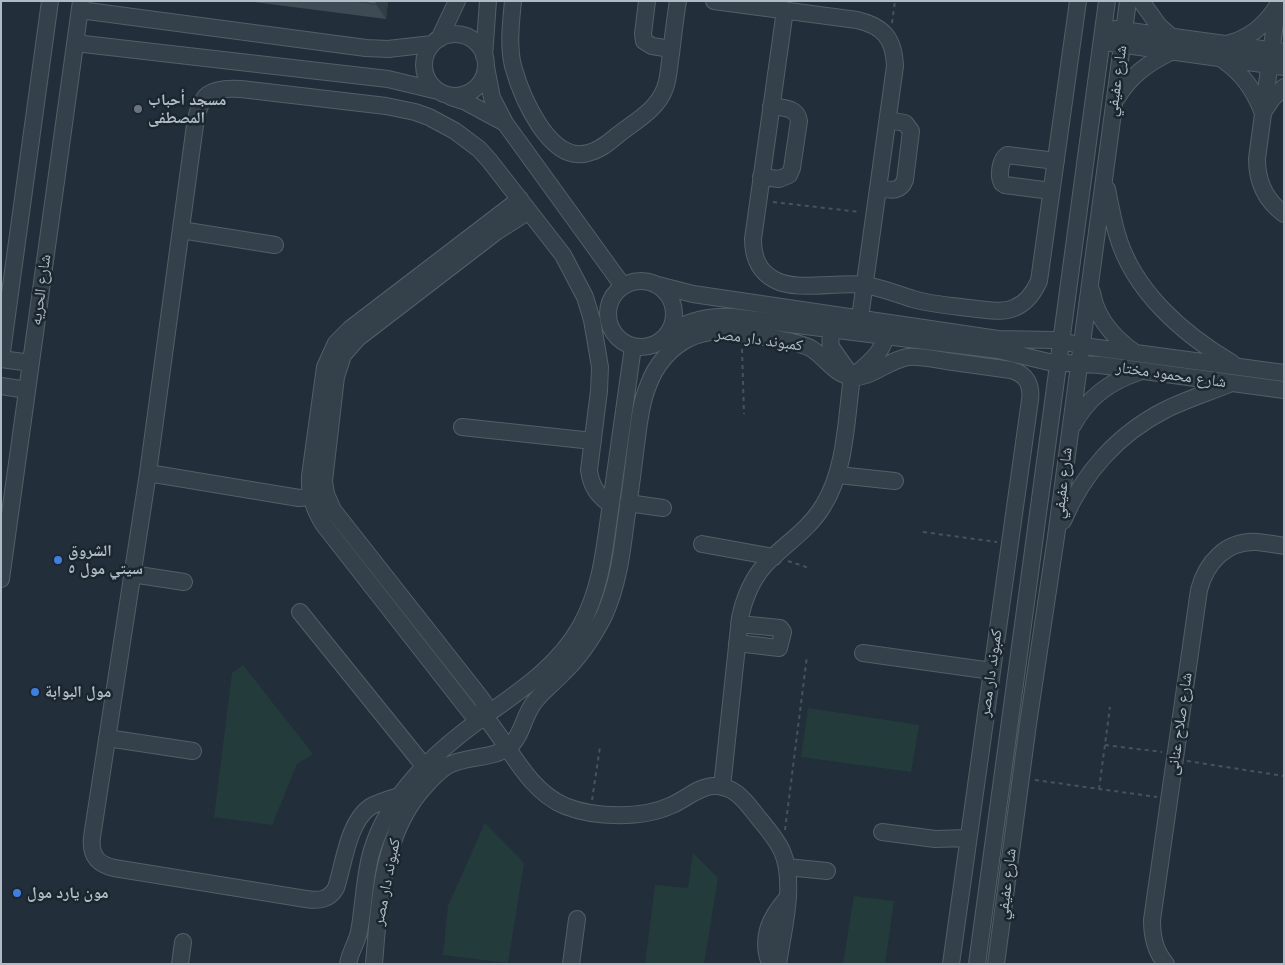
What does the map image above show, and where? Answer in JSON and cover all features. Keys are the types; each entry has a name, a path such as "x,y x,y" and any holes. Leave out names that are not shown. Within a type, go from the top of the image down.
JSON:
{"street":[{"name":"شارع الحريه","path":"1,359 6,297 15,269 50,1"},
{"path":"457,1 435,42 426,53 424,69 430,84 443,94 459,96 469,93 478,86 483,78 488,1"},
{"path":"513,1 510,31 513,64 525,101 552,142 562,150 574,154 587,154 598,149 650,111 659,100 666,87 678,1"},
{"path":"647,1 643,34 644,41 652,46 672,49"},
{"path":"714,1 765,4 785,10 870,23 881,30 890,40 895,52 895,66 860,318"},
{"name":"شارع عفيفي","path":"976,964 1061,340 1086,173 1107,1"},
{"name":"شارع عفيفي","path":"996,964 1128,1"},
{"path":"1141,1 1172,45"},
{"path":"785,10 753,239 753,252 757,264 766,274 777,281 796,285 864,285 939,304 1001,311 1014,308 1025,302 1034,292 1039,281 1056,161 1072,2"},
{"path":"1223,52 1256,32 1268,20 1278,4"},
{"path":"1278,4 1284,22"},
{"path":"1278,4 1277,59 1263,113 1257,159 1258,177 1265,194 1272,204 1284,214"},
{"name":"شارع الحريه","path":"1,579 7,487 27,390 80,6"},
{"path":"80,6 366,48 388,49 435,42 449,35 460,35 470,39 479,46 485,61 492,98 506,123 623,286"},
{"path":"1103,35 1277,59"},
{"path":"301,69 303,40"},
{"path":"75,43 388,79 466,102 506,123"},
{"path":"1114,102 1132,77 1172,45"},
{"path":"1223,52 1257,97 1263,113"},
{"path":"1263,113 1272,99 1284,87"},
{"path":"399,796 374,804 358,819 352,832 336,888 329,897 324,899 306,899 114,868 100,863 92,852 91,844 148,473 198,109 202,100 208,94 223,88 401,109 429,117 455,131 478,149 567,262 585,297 592,320 600,367 600,391 589,470 595,490 611,504"},
{"path":"762,177 779,179 789,175 792,168 799,121 798,114 793,110 771,106"},
{"path":"878,188 896,190 902,186 905,180 911,131 905,123 888,120"},
{"path":"1052,191 1005,185 1000,182 1000,178 1003,159 1007,155 1056,161"},
{"path":"1104,175 1117,235 1128,262 1143,287 1183,329 1207,348 1238,367"},
{"path":"524,205 358,323 336,343 328,358 323,376 310,476 319,496 316,512 324,525 472,713 485,716 526,773 544,793 566,806 591,812 620,815 656,811 672,805 698,790 714,786 732,790 740,796 775,839 785,859 788,897 778,964"},
{"path":"181,230 275,245"},
{"path":"15,269 43,272"},
{"path":"638,282 693,294 860,318 885,329 832,330 716,316 700,318 684,324 670,332 663,340 644,348 633,347 617,337 611,329 608,320 608,310 616,293 623,286 638,282"},
{"path":"1090,282 1093,299 1099,315 1120,342 1134,352"},
{"path":"654,284 664,290 671,299 674,321 670,332"},
{"path":"842,316 832,330 831,346 852,376"},
{"path":"722,787 739,624 743,604 748,590 764,566 812,521 831,492 838,475 852,376 874,358 883,345 885,329"},
{"name":"شارع محمود مختار","path":"885,329 998,339 1061,340 1082,345 1284,373"},
{"name":"شارع محمود مختار","path":"885,329 1058,363 1079,363 1284,390"},
{"name":"كمبوند دار مصر","path":"374,964 387,862 397,831 405,814 428,783 446,767 468,758 498,753 508,747 517,738 532,706 588,644 604,615 618,576 644,395 654,372 669,352 689,338 712,332 741,334 804,344 820,355 838,372 852,376 864,375 889,362 912,357 1018,372 1030,384 1031,392 950,964"},
{"path":"348,964 358,935 372,852 381,826 399,796 425,767 458,738 552,663 567,646 589,609 598,582 605,548 633,347"},
{"path":"1,359 31,363"},
{"path":"1070,432 1085,407 1106,387 1123,377 1141,371"},
{"path":"1056,537 1069,506 1083,482 1100,460 1120,440 1142,423 1166,410 1231,383"},
{"path":"1,386 27,390"},
{"path":"462,426 593,441"},
{"path":"148,473 300,498 319,496"},
{"path":"838,475 895,481"},
{"path":"996,641 991,613 1005,516 1018,484"},
{"path":"628,503 663,508"},
{"name":"شارع صلاح عنانى","path":"1166,964 1155,946 1152,920 1202,578 1218,556 1229,548 1242,543 1255,542 1284,546"},
{"path":"702,544 774,556"},
{"path":"132,574 184,582"},
{"path":"300,612 425,767"},
{"path":"737,643 779,648 783,632 780,628 739,624"},
{"path":"863,653 992,671"},
{"path":"1009,722 1028,724"},
{"path":"107,738 193,751"},
{"path":"882,832 935,839 968,838"},
{"path":"785,859 827,871"},
{"path":"943,964 952,910 962,882"},
{"path":"770,964 766,944 768,926 776,910 788,897"},
{"path":"571,964 578,919"},
{"path":"1000,934 1007,964"},
{"path":"358,935 361,951 360,964"},
{"path":"180,964 183,942"}],"path":[{"path":"890,40 895,1"},
{"path":"758,200 874,214"},
{"path":"741,334 744,414"},
{"path":"923,532 1001,543"},
{"path":"774,556 809,568"},
{"path":"785,859 807,656"},
{"path":"1099,789 1110,707"},
{"path":"1105,745 1284,776"},
{"path":"591,812 600,747"},
{"path":"1020,778 1169,799"}],"green space":[{"path":"243,665 313,754 297,764 272,825 214,817 232,673"},
{"path":"808,708 919,725 911,772 801,757"},
{"path":"485,823 524,863 508,963 443,955 448,906"},
{"path":"693,853 718,878 704,964 645,964 655,885 688,888"},
{"path":"854,896 894,901 885,964 843,964"}],"building":[{"path":"355,1 376,1 376,4"}],"place":[{"name":"مسجد أحباب المصطفى","path":"138,109"},
{"name":"الشروق سيتي مول ٥","path":"58,560"},
{"name":"مول البوابة","path":"35,692"},
{"name":"مون يارد مول","path":"17,893"}]}
